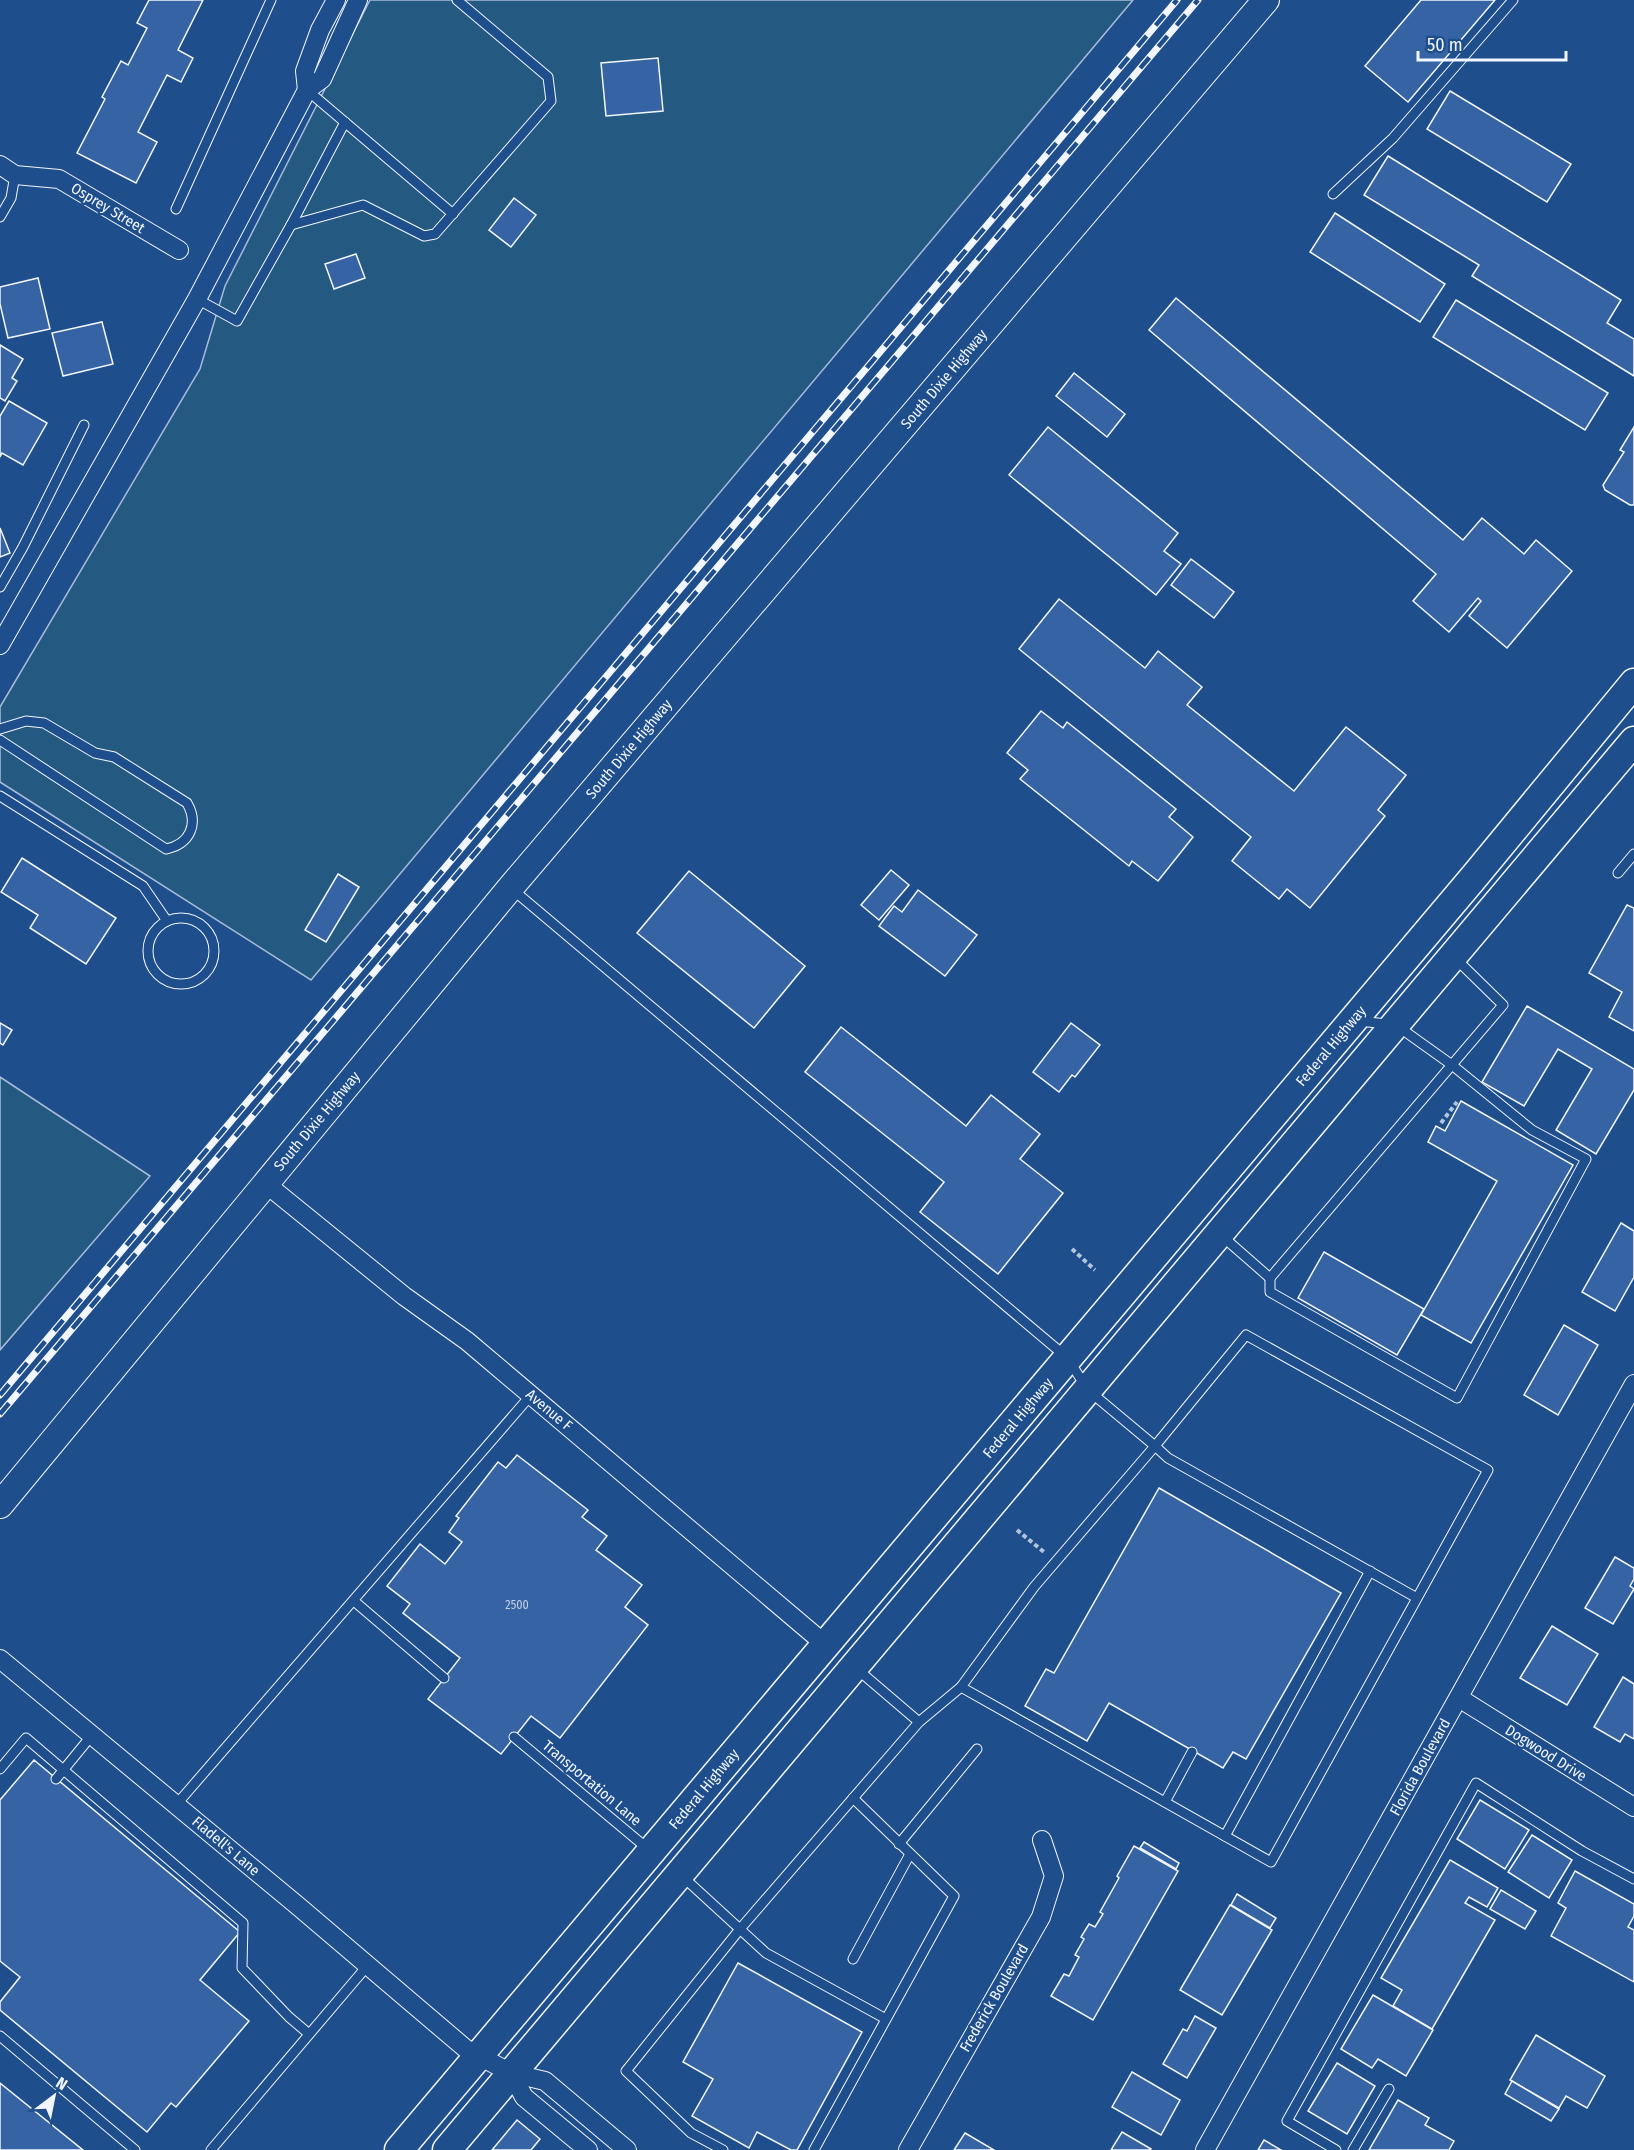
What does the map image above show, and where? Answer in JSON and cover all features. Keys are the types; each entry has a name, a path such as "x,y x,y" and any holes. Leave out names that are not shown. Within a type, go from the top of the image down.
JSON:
{"main road":[{"name":"Federal Highway","path":"399,2150 1354,1020 1634,684"},
{"path":"447,2150 1634,741"}],"street":[{"path":"308,90 305,71 320,30 336,0"},
{"path":"0,645 197,299 308,90 322,79 358,0"},
{"name":"South Dixie Highway","path":"0,1505 511,887 1266,0"},
{"name":"Osprey Street","path":"8,170 60,179 179,250"},
{"name":"Avenue F","path":"265,1183 404,1296 467,1341 826,1645"},
{"name":"Florida Boulevard","path":"1205,2150 1634,1384"},
{"name":"Fladell's Lane","path":"0,1659 466,2049 512,2073 545,2081 627,2150"},
{"name":"Dogwood Drive","path":"1459,1698 1634,1808"},
{"name":"Frederick Boulevard","path":"908,2150 1041,1917 1054,1876 1042,1840"},
{"path":"512,2073 524,2097 588,2150"}],"lane":[{"path":"176,209 271,0"},
{"path":"291,225 363,205 424,236 435,234 551,101 548,77 457,0"},
{"path":"1333,194 1393,138 1513,0"},
{"path":"308,90 453,214"},
{"path":"197,299 237,321 345,122"},
{"path":"0,217 11,198 8,170"},
{"path":"0,587 23,547 84,425"},
{"path":"0,729 26,721 44,723 95,753 114,757 188,803 194,820 193,828 183,843 166,849 0,740"},
{"path":"0,796 143,886 166,921"},
{"path":"1618,873 1634,854"},
{"path":"511,887 1068,1359 1088,1390 1168,1458 1417,1598"},
{"path":"185,918 195,920 209,933 214,951 213,960 209,969 195,981 176,984 167,981 159,976 149,961 147,951 152,933 166,921 185,918"},
{"path":"1354,1020 1396,1025 1452,1065 1532,1130 1586,1159 1457,1398 1270,1292 1270,1278 1452,1065 1503,1005 1454,957"},
{"path":"1220,1234 1270,1278"},
{"path":"723,2150 690,2133 626,2071 740,1929 919,1722 961,1687 1034,1587 1155,1446 1246,1335 1488,1470 1271,1862 961,1687"},
{"path":"176,1805 531,1395"},
{"path":"1225,1836 1370,1571"},
{"path":"354,1601 444,1678"},
{"path":"854,1667 919,1722"},
{"path":"56,1779 92,1735"},
{"name":"Transportation Lane","path":"514,1737 651,1852"},
{"path":"0,1769 26,1738 243,1923 242,1968 289,2017 309,2034"},
{"path":"899,1844 977,1749"},
{"path":"1165,1802 1192,1752"},
{"path":"1336,2150 1287,2121 1476,1783 1582,1851 1634,1880"},
{"path":"814,2150 954,1896 853,1798"},
{"path":"853,1959 910,1854"},
{"path":"680,1874 766,1953 886,2019"},
{"path":"211,2150 368,1965"},
{"path":"0,2036 135,2150"},
{"path":"1353,2150 1389,2089"}],"path":[{"path":"1441,1123 1457,1102"},
{"path":"1071,1250 1095,1270"},
{"path":"1017,1530 1044,1552"}],"shaded area":[{"path":"370,0 1133,0 311,980 0,782 0,707 200,369 225,286"},
{"path":"0,1077 150,1176 0,1350"}],"building":[{"path":"149,0 203,0 178,50 193,58 181,82 167,75 138,132 157,142 136,183 77,153 105,99 102,97 121,61 128,65 147,28 137,23"},
{"path":"1421,0 1495,0 1408,102 1365,66"},
{"path":"658,58 663,111 606,116 601,63"},
{"path":"1450,91 1571,164 1547,202 1427,129"},
{"path":"1388,156 1621,300 1607,323 1634,339 1634,376 1472,276 1479,265 1364,195"},
{"path":"514,198 536,215 511,247 489,230"},
{"path":"1335,213 1445,284 1420,322 1310,252"},
{"path":"356,254 365,278 334,289 325,264"},
{"path":"38,278 50,329 8,338 0,304 0,287"},
{"path":"1176,298 1463,540 1482,518 1524,554 1536,540 1572,571 1507,648 1469,616 1481,601 1478,598 1449,632 1413,601 1436,574 1149,330"},
{"path":"1456,300 1608,393 1585,430 1433,337"},
{"path":"102,322 113,364 63,376 52,333"},
{"path":"0,345 23,359 12,378 17,381 5,401 0,398"},
{"path":"1074,373 1125,414 1107,437 1056,396"},
{"path":"9,401 47,423 23,465 2,453 0,457 0,416"},
{"path":"1048,427 1178,533 1164,551 1181,564 1156,595 1009,475"},
{"path":"1634,427 1634,505 1630,505 1605,490 1603,485 1624,452 1620,450"},
{"path":"0,528 10,553 0,557"},
{"path":"1191,559 1234,592 1214,618 1171,585"},
{"path":"1059,599 1145,668 1158,651 1202,687 1187,705 1294,791 1346,727 1406,775 1378,810 1385,816 1310,908 1287,889 1279,899 1232,861 1251,837 1019,649"},
{"path":"1041,711 1063,728 1067,722 1176,809 1169,817 1193,837 1158,881 1132,861 1129,866 1020,779 1028,770 1007,753"},
{"path":"22,858 116,918 86,964 30,928 38,915 1,892"},
{"path":"891,870 909,885 879,920 861,905"},
{"path":"689,871 805,966 754,1028 637,933"},
{"path":"338,874 359,887 326,942 305,930"},
{"path":"918,890 977,935 945,976 879,926 894,906 902,912"},
{"path":"1627,905 1634,908 1634,1031 1609,1017 1622,992 1589,973"},
{"path":"1527,1006 1634,1069 1634,1090 1596,1154 1556,1130 1592,1069 1558,1049 1524,1106 1482,1082"},
{"path":"0,1023 12,1030 3,1045 0,1043"},
{"path":"1071,1023 1100,1045 1075,1077 1072,1075 1059,1092 1033,1072"},
{"path":"841,1027 966,1126 991,1095 1040,1134 1020,1159 1063,1193 998,1274 920,1212 944,1182 805,1072"},
{"path":"1461,1101 1573,1165 1471,1343 1421,1315 1497,1181 1428,1142 1436,1126 1445,1131"},
{"path":"1621,1223 1634,1231 1634,1277 1615,1311 1582,1292"},
{"path":"1324,1252 1424,1309 1397,1355 1298,1298"},
{"path":"1564,1325 1598,1345 1558,1415 1524,1395"},
{"path":"517,1455 588,1510 582,1517 607,1536 596,1550 642,1585 625,1607 648,1625 560,1738 531,1716 501,1754 428,1699 460,1658 403,1613 410,1604 387,1586 420,1544 445,1564 462,1542 449,1532 459,1518 456,1516 498,1462 506,1468"},
{"path":"1159,1488 1341,1593 1246,1759 1233,1752 1223,1768 1109,1703 1087,1741 1025,1706 1046,1669 1054,1673"},
{"path":"1615,1557 1634,1568 1634,1579 1630,1586 1634,1589 1613,1624 1585,1608"},
{"path":"1552,1626 1598,1654 1567,1705 1520,1678"},
{"path":"1623,1677 1634,1684 1634,1739 1625,1734 1620,1742 1594,1727"},
{"path":"34,1760 240,1932 200,1980 249,2021 176,2107 171,2103 147,2132 0,2010 0,2002 20,1977 0,1961 0,1800"},
{"path":"1480,1800 1529,1830 1505,1869 1457,1839"},
{"path":"1532,1835 1572,1860 1549,1898 1508,1872"},
{"path":"1144,1842 1179,1863 1176,1869 1140,1848"},
{"path":"1134,1846 1178,1871 1093,2020 1051,1996 1064,1974 1069,1976 1079,1957 1075,1955 1084,1939 1081,1937 1089,1924 1095,1927 1103,1914 1100,1912"},
{"path":"1450,1860 1498,1888 1487,1907 1469,1897 1465,1903 1495,1920 1432,2029 1393,2006 1402,1990 1381,1978"},
{"path":"1575,1871 1634,1904 1634,1916 1628,1927 1634,1930 1634,1982 1551,1936 1566,1908 1558,1903"},
{"path":"1501,1890 1536,1911 1525,1929 1490,1909"},
{"path":"1237,1894 1276,1918 1270,1928 1231,1905"},
{"path":"1230,1905 1272,1930 1222,2015 1180,1990"},
{"path":"738,1963 862,2032 797,2150 791,2150 757,2132 749,2148 692,2116 713,2079 683,2062"},
{"path":"1373,1995 1433,2030 1406,2076 1378,2059 1372,2068 1341,2049"},
{"path":"1195,2016 1216,2028 1187,2078 1163,2064 1183,2029 1187,2031"},
{"path":"1536,2035 1605,2076 1587,2108 1566,2096 1559,2108 1510,2080"},
{"path":"1337,2063 1375,2086 1347,2134 1308,2111"},
{"path":"1132,2072 1180,2100 1161,2135 1112,2107"},
{"path":"1512,2081 1559,2109 1551,2121 1505,2094"},
{"path":"0,2083 83,2150 0,2150"},
{"path":"1398,2100 1429,2118 1425,2125 1454,2141 1449,2150 1369,2150"},
{"path":"517,2120 540,2139 531,2150 492,2150"},
{"path":"1122,2132 1151,2149 1111,2150"},
{"path":"965,2133 994,2150 954,2150"},
{"path":"1264,2140 1281,2150 1258,2150"}],"railway":[{"path":"0,1395 1177,0"},
{"path":"0,1414 1198,0"}]}
